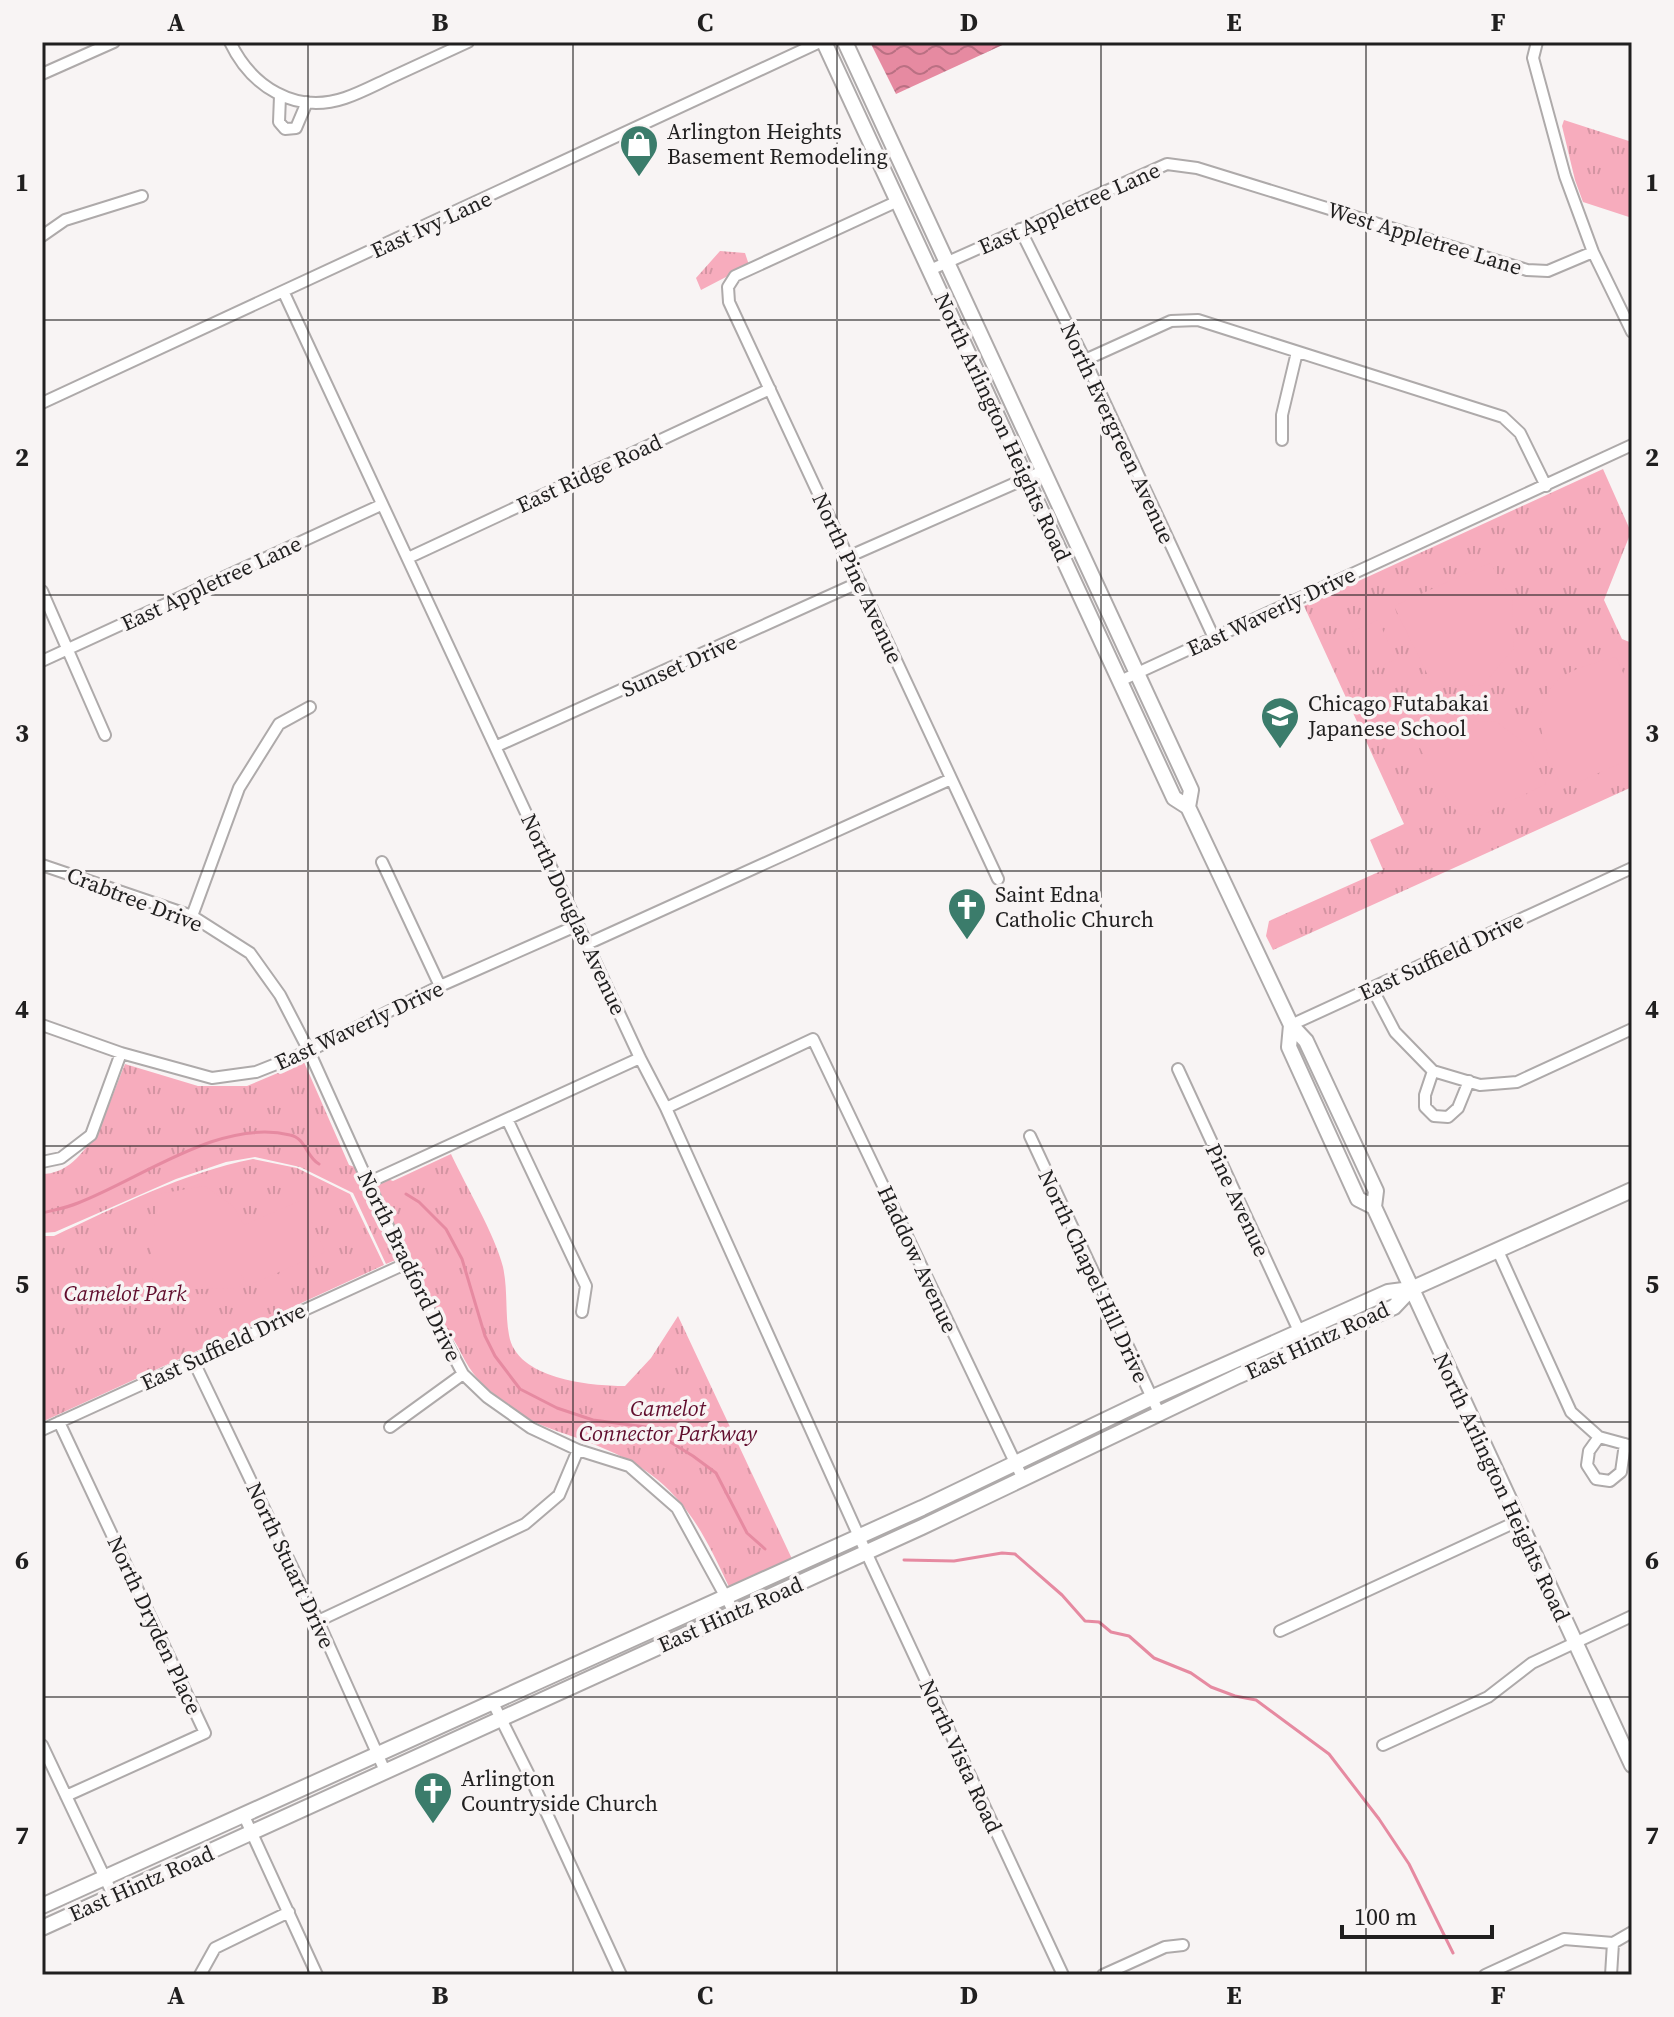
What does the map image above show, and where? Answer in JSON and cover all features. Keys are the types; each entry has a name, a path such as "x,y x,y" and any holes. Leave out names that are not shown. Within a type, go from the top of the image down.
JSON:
{"main road":[{"name":"North Arlington Heights Road","path":"822,42 1174,798 1188,807 1291,1025 1306,1041 1376,1191 1374,1207 1632,1765"},
{"name":"North Arlington Heights Road","path":"845,42 1191,790 1188,807"},
{"name":"East Hintz Road","path":"42,1906 726,1597 1299,1331 1388,1292 1411,1289 1632,1190"},
{"name":"East Hintz Road","path":"42,1928 1394,1307 1411,1289"}],"street":[{"path":"42,74 87,47 114,42"},
{"path":"230,42 239,60 258,83 280,96 307,102 344,99 468,42"},
{"name":"East Ivy Lane","path":"42,403 822,42"},
{"path":"1537,42 1533,58 1565,176 1593,252 1632,332"},
{"path":"280,96 279,122 285,129 296,128 307,102"},
{"name":"East Appletree Lane","path":"930,270 1167,164 1197,168 1256,187"},
{"name":"West Appletree Lane","path":"1256,187 1527,270 1548,271 1593,252"},
{"path":"42,236 65,220 142,196"},
{"name":"North Pine Avenue","path":"898,201 735,276 728,287 729,302 998,879"},
{"name":"North Evergreen Avenue","path":"1020,229 1085,360 1214,638"},
{"name":"North Douglas Avenue","path":"284,293 666,1108 859,1536"},
{"path":"1085,360 1171,321 1198,320 1503,417 1520,433 1546,486"},
{"path":"1282,440 1282,415 1297,352"},
{"name":"East Ridge Road","path":"408,558 770,389"},
{"name":"East Waverly Drive","path":"1120,681 1632,445"},
{"path":"850,556 1043,471"},
{"name":"East Appletree Lane","path":"42,661 381,505"},
{"name":"Sunset Drive","path":"497,746 860,582"},
{"path":"42,591 105,735"},
{"path":"192,916 239,788 279,724 310,707"},
{"path":"587,944 951,779"},
{"path":"382,862 440,986"},
{"name":"Crabtree Drive","path":"42,865 192,916 250,953 280,995 309,1051"},
{"name":"East Suffield Drive","path":"1291,1025 1632,868"},
{"name":"East Waverly Drive","path":"42,1025 121,1053 212,1078 256,1072 309,1051 440,986 578,925"},
{"path":"1372,988 1395,1032 1433,1071 1480,1085 1517,1082 1632,1029"},
{"name":"Haddow Avenue","path":"666,1108 813,1039 1023,1479"},
{"name":"North Bradford Drive","path":"309,1051 405,1264 463,1374 487,1397 531,1428 578,1450 629,1466 677,1508 734,1612"},
{"path":"42,1162 61,1158 91,1135 121,1053"},
{"path":"367,1183 640,1058"},
{"name":"Pine Avenue","path":"1178,1069 1299,1331"},
{"path":"1433,1071 1425,1095 1425,1107 1434,1116 1448,1117 1458,1108 1469,1081"},
{"path":"507,1119 586,1286 582,1312"},
{"name":"North Chapel Hill Drive","path":"1030,1136 1160,1415"},
{"path":"1498,1251 1571,1412 1599,1437 1629,1445 1621,1472 1610,1481 1596,1479 1587,1465 1589,1451 1599,1437"},
{"name":"East Suffield Drive","path":"42,1430 405,1264"},
{"name":"North Stuart Drive","path":"193,1360 318,1621 385,1771"},
{"path":"390,1427 463,1374"},
{"name":"North Dryden Place","path":"59,1422 205,1733 66,1796"},
{"path":"318,1621 525,1524 559,1495 578,1450"},
{"path":"1280,1631 1518,1521"},
{"name":"North Vista Road","path":"859,1536 1063,1975"},
{"path":"1383,1745 1488,1697 1532,1663 1632,1616"},
{"path":"493,1703 621,1975"},
{"path":"42,1745 113,1895"},
{"path":"244,1816 317,1975"},
{"path":"200,1975 215,1948 289,1912"},
{"path":"1485,1975 1564,1939 1613,1943 1632,1932"},
{"path":"1611,1975 1613,1943"},
{"path":"1103,1975 1165,1947 1183,1945"}],"green space":[{"path":"1564,120 1632,142 1632,218 1583,202 1562,126"},
{"path":"720,251 745,253 749,265 701,290 696,278"},
{"path":"1603,469 1631,532 1604,600 1622,639 1632,643 1632,787 1273,950 1266,936 1269,921 1383,870 1370,840 1404,824 1304,606"},
{"path":"1490,563 1512,599 1514,648 1483,685 1434,688 1394,606"},
{"path":"1378,620 1396,659 1369,672 1351,632"},
{"path":"1616,657 1632,693 1632,758 1563,789 1543,737 1542,709 1546,696 1554,684 1567,674"},
{"path":"1464,721 1497,722 1528,746 1546,784 1480,816 1458,813 1441,790 1417,742"},
{"name":"Camelot Connector Parkway","path":"304,1062 349,1165 393,1181 451,1154 499,1254 505,1276 509,1335 515,1350 525,1362 556,1377 625,1386 651,1358 678,1316 793,1561 730,1589 694,1521 665,1486 624,1458 544,1426 514,1410 492,1393 467,1363 410,1254 386,1264 353,1193 300,1167 255,1157 226,1162 176,1179 55,1232 42,1233 42,1174 59,1171 73,1162 85,1148 105,1114 125,1064 198,1086 247,1086"},
{"name":"Camelot Park","path":"253,1159 297,1168 350,1194 384,1265 42,1422 42,1236 54,1236 176,1182"},
{"path":"205,1186 233,1206 244,1225 302,1200 325,1252 247,1286 242,1275 239,1288 162,1290 152,1278 158,1194"}],"water":[{"path":"870,42 1009,42 896,94"}],"waterway":[{"path":"42,1213 78,1203 181,1154 236,1135 263,1132 290,1135 303,1144 319,1164"},
{"path":"406,1194 419,1202 446,1229 462,1259 485,1336 495,1356 520,1389 557,1408 593,1420 646,1427 693,1456 716,1473 747,1533 765,1549"},
{"path":"904,1560 954,1561 1002,1553 1015,1554 1062,1595 1085,1621 1099,1622 1111,1632 1129,1636 1154,1658 1191,1673 1211,1687 1256,1700 1329,1754 1409,1864 1453,1953"}],"place":[{"name":"Arlington Heights Basement Remodeling","path":"639,178"},
{"name":"Chicago Futabakai Japanese School","path":"1280,750"},
{"name":"Saint Edna Catholic Church","path":"967,941"},
{"name":"Arlington Countryside Church","path":"433,1825"}]}
